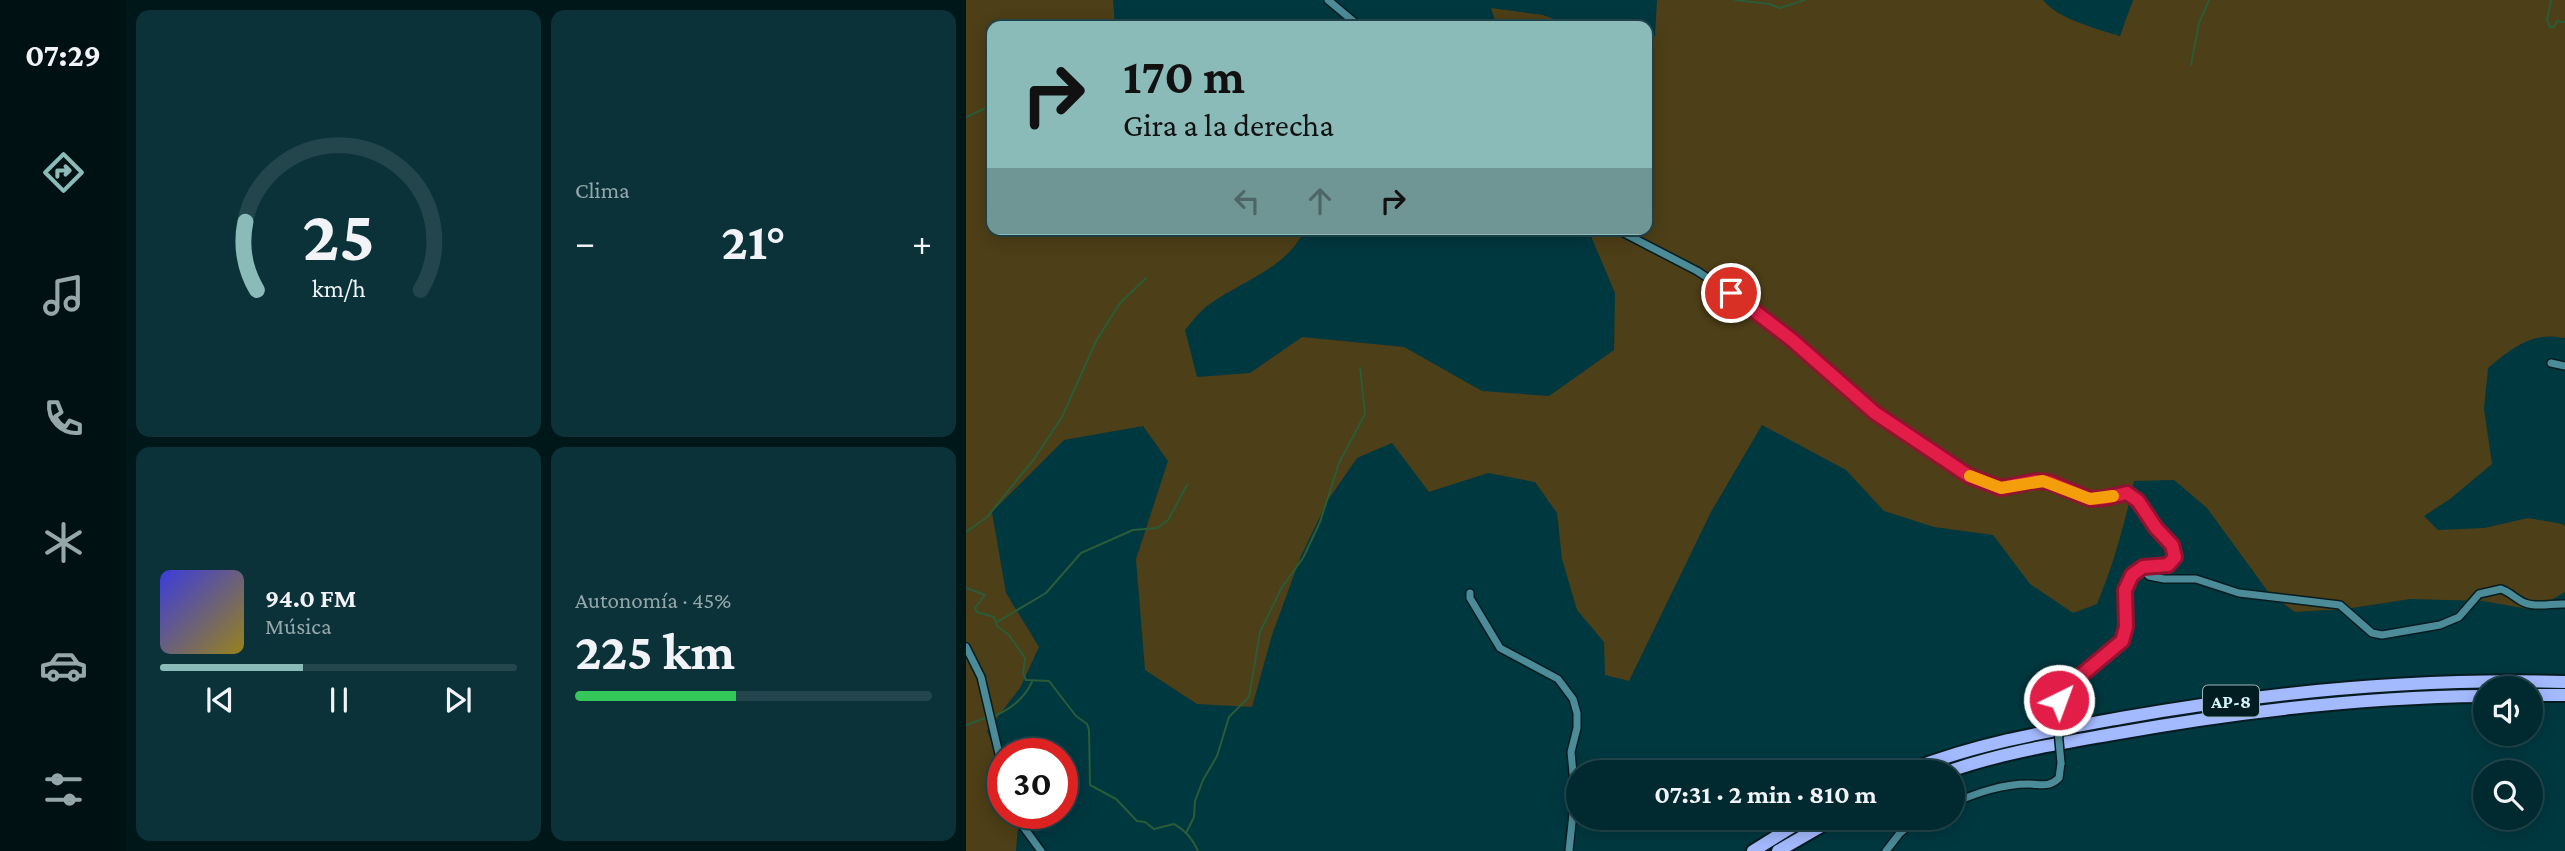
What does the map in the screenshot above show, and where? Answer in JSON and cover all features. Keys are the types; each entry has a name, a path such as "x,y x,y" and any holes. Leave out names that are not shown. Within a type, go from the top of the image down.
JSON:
{"highway":[{"name":"AP-8","path":"1942,760 2022,737 2210,704 2385,686 2565,682"},
{"path":"2543,695 2565,695"},
{"name":"AP-8","path":"1965,767 2039,747 2174,723 2310,704 2473,696"},
{"path":"1753,851 1787,830"},
{"path":"1778,851 1814,830"}],"street":[{"path":"1328,0 1353,21"},
{"path":"1628,235 1697,271 1740,300 1792,340 1875,413 1969,476 2001,488 2036,481 2049,482 2090,499 2121,493 2133,496 2175,552 2175,557 2168,565 2140,568 2132,575 2125,590 2126,627 2122,641 2062,695 2056,708 2061,763 2059,778 2051,784 2011,785 1965,799"},
{"path":"2551,363 2565,366"},
{"path":"2140,568 2149,576 2196,579 2239,593 2340,605 2372,633 2382,635 2440,625 2459,617 2479,594 2490,590 2501,589 2525,603 2534,605 2565,604"},
{"path":"1470,593 1470,598 1500,648 1558,679 1573,699 1577,713 1572,752 1576,794 1569,851"},
{"path":"966,647 981,677 995,738"},
{"path":"1025,829 1041,851"},
{"path":"1886,851 1904,830"}],"shaded area":[{"path":"966,0 1113,0 1115,21 987,21 987,235 1302,235 1275,264 1207,306 1185,330 1197,377 1250,373 1302,337 1404,347 1482,391 1549,396 1614,350 1615,293 1591,235 1652,235 1652,37 1655,36 1657,0 2043,0 2068,18 2120,36 2133,0 2565,0 2565,338 2553,336 2532,339 2514,348 2488,368 2484,409 2492,464 2450,499 2424,516 2438,530 2484,528 2528,518 2565,526 2565,592 2534,610 2483,601 2410,599 2346,609 2295,612 2269,593 2207,508 2174,480 2134,481 2109,573 2097,604 2073,613 2030,584 1993,535 1934,527 1884,511 1846,470 1762,425 1711,512 1629,681 1605,675 1604,642 1577,610 1562,559 1557,513 1535,482 1488,473 1429,492 1392,443 1357,458 1328,500 1301,556 1272,635 1252,707 1197,704 1145,670 1136,559 1168,461 1143,426 1064,440 992,512 1006,593 1039,647 1020,688 987,731 990,738 987,738 987,829 1018,829 1016,851 966,851"},
{"path":"1491,8 1543,15 1559,21 1495,21"}],"waterway":[{"path":"1735,0 1770,4 1779,8 1805,0"},
{"path":"2191,65 2199,23 2209,0"},
{"path":"2551,0 2547,20 2550,27 2554,27 2557,21 2565,22"},
{"path":"966,117 987,107"},
{"path":"966,532 987,517 1034,459 1062,417 1096,341 1120,303 1146,278"},
{"path":"1186,833 1194,817 1195,801 1217,756 1229,717 1249,697 1260,632 1282,587 1303,558 1320,522 1339,463 1365,414 1360,368"},
{"path":"997,622 1046,593 1081,553 1133,530 1157,528 1168,520 1187,485"},
{"path":"966,588 985,595 975,608 977,612 994,617 997,626 1009,635 1025,658 1023,673 1026,680 1049,681 1076,716 1087,724 1090,785 1116,799 1137,821 1145,822 1154,829 1174,824 1178,826 1188,835 1198,851"},
{"path":"994,716 1016,703 1032,682"},
{"path":"966,725 988,717"}],"slow traffic":[{"path":"1970,476 2001,488 2043,481 2057,484 2090,499 2113,496"}],"route":[{"path":"1731,293 1792,340 1875,413 1969,476 1994,487 2013,487 2043,481 2057,484 2090,499 2127,493 2138,501 2156,528 2172,545 2175,557 2168,565 2143,567 2132,575 2125,590 2126,627 2122,641 2079,677 2059,700"}]}
